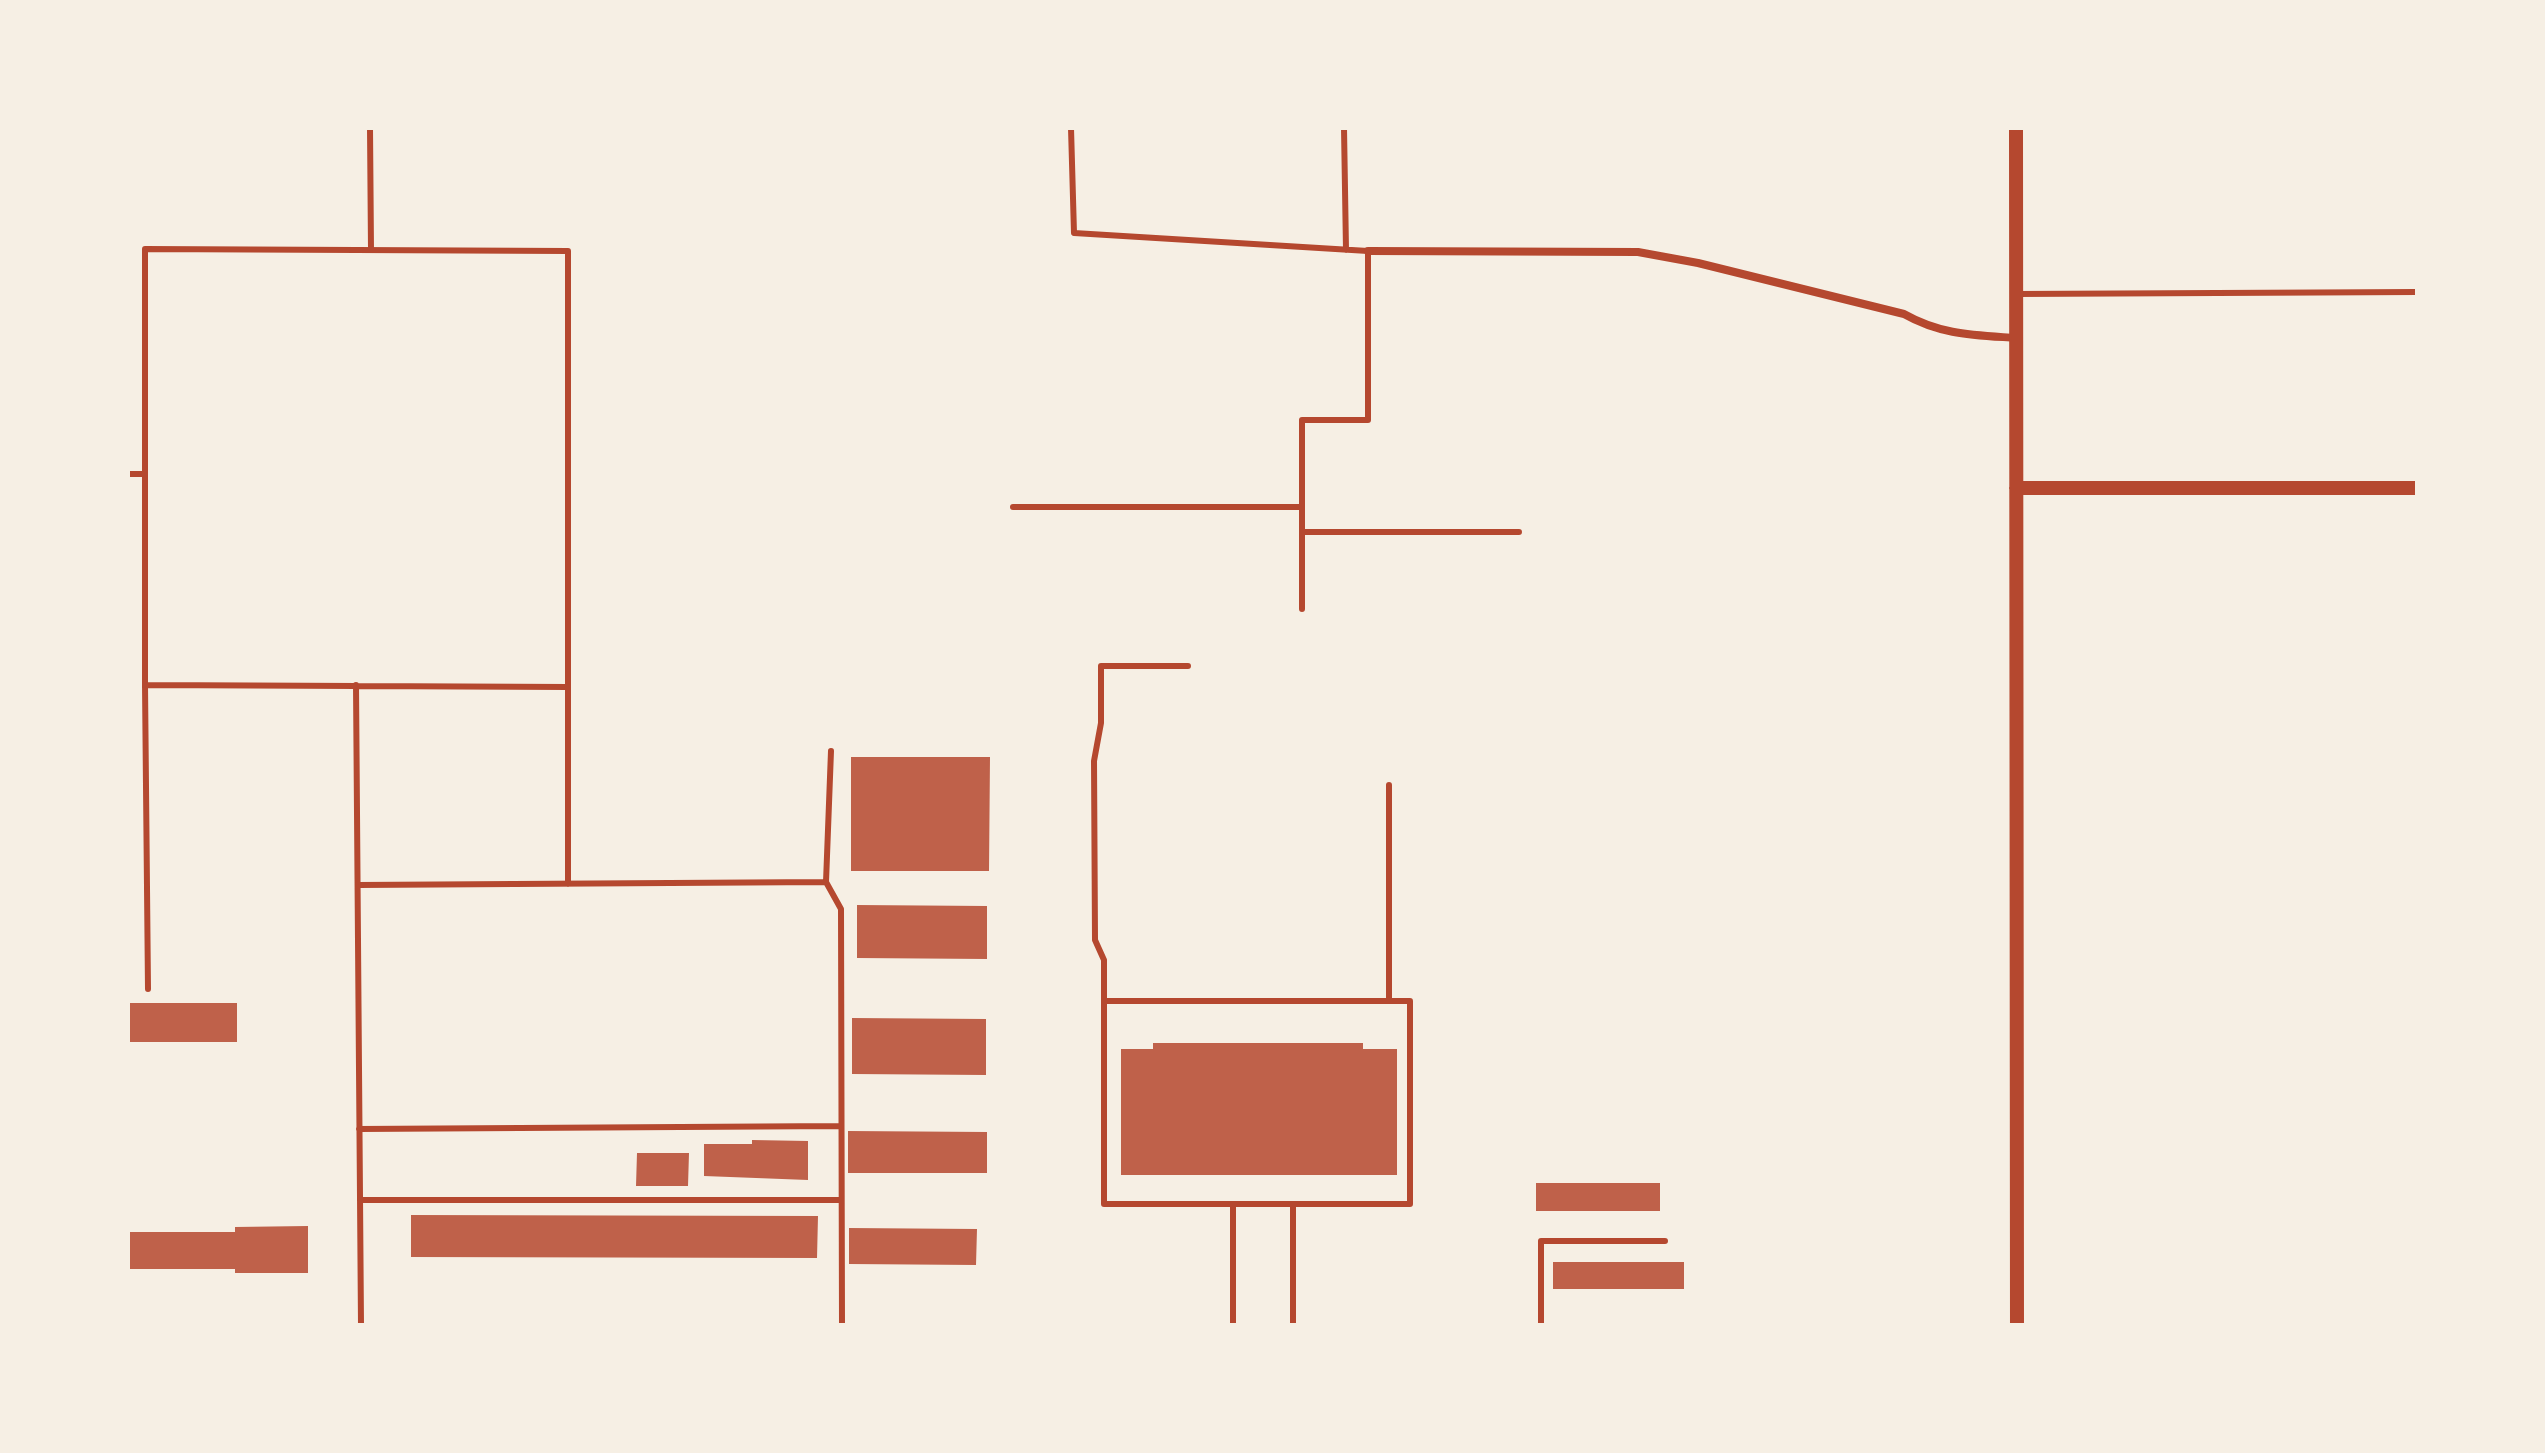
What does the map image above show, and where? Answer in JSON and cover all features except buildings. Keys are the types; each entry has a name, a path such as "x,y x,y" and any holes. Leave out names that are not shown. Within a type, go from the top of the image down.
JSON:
{"street":[{"path":"2016,128 2017,1325"},
{"path":"1368,251 1638,252 1698,263 1904,314 1946,333 2016,338"},
{"path":"2016,488 2417,488"}],"lane":[{"path":"370,128 371,250"},
{"path":"1071,128 1074,233 1368,251 1368,420 1302,420 1302,609"},
{"path":"1344,128 1346,250"},
{"path":"148,989 145,249 568,251 568,884"},
{"path":"2016,294 2417,292"},
{"path":"128,474 145,474"},
{"path":"1013,507 1302,507"},
{"path":"1302,532 1519,532"},
{"path":"1104,1001 1410,1001 1410,1204 1104,1204 1104,1001 1104,960 1095,940 1094,761 1101,723 1101,666 1188,666"},
{"path":"145,685 568,687"},
{"path":"356,685 361,1325"},
{"path":"831,751 826,882 841,909 842,1325"},
{"path":"1389,785 1389,1001"},
{"path":"358,885 826,882"},
{"path":"359,1129 841,1126"},
{"path":"360,1200 841,1200"},
{"path":"1233,1204 1233,1325"},
{"path":"1293,1204 1293,1325"},
{"path":"1541,1325 1541,1241 1665,1241"}]}
